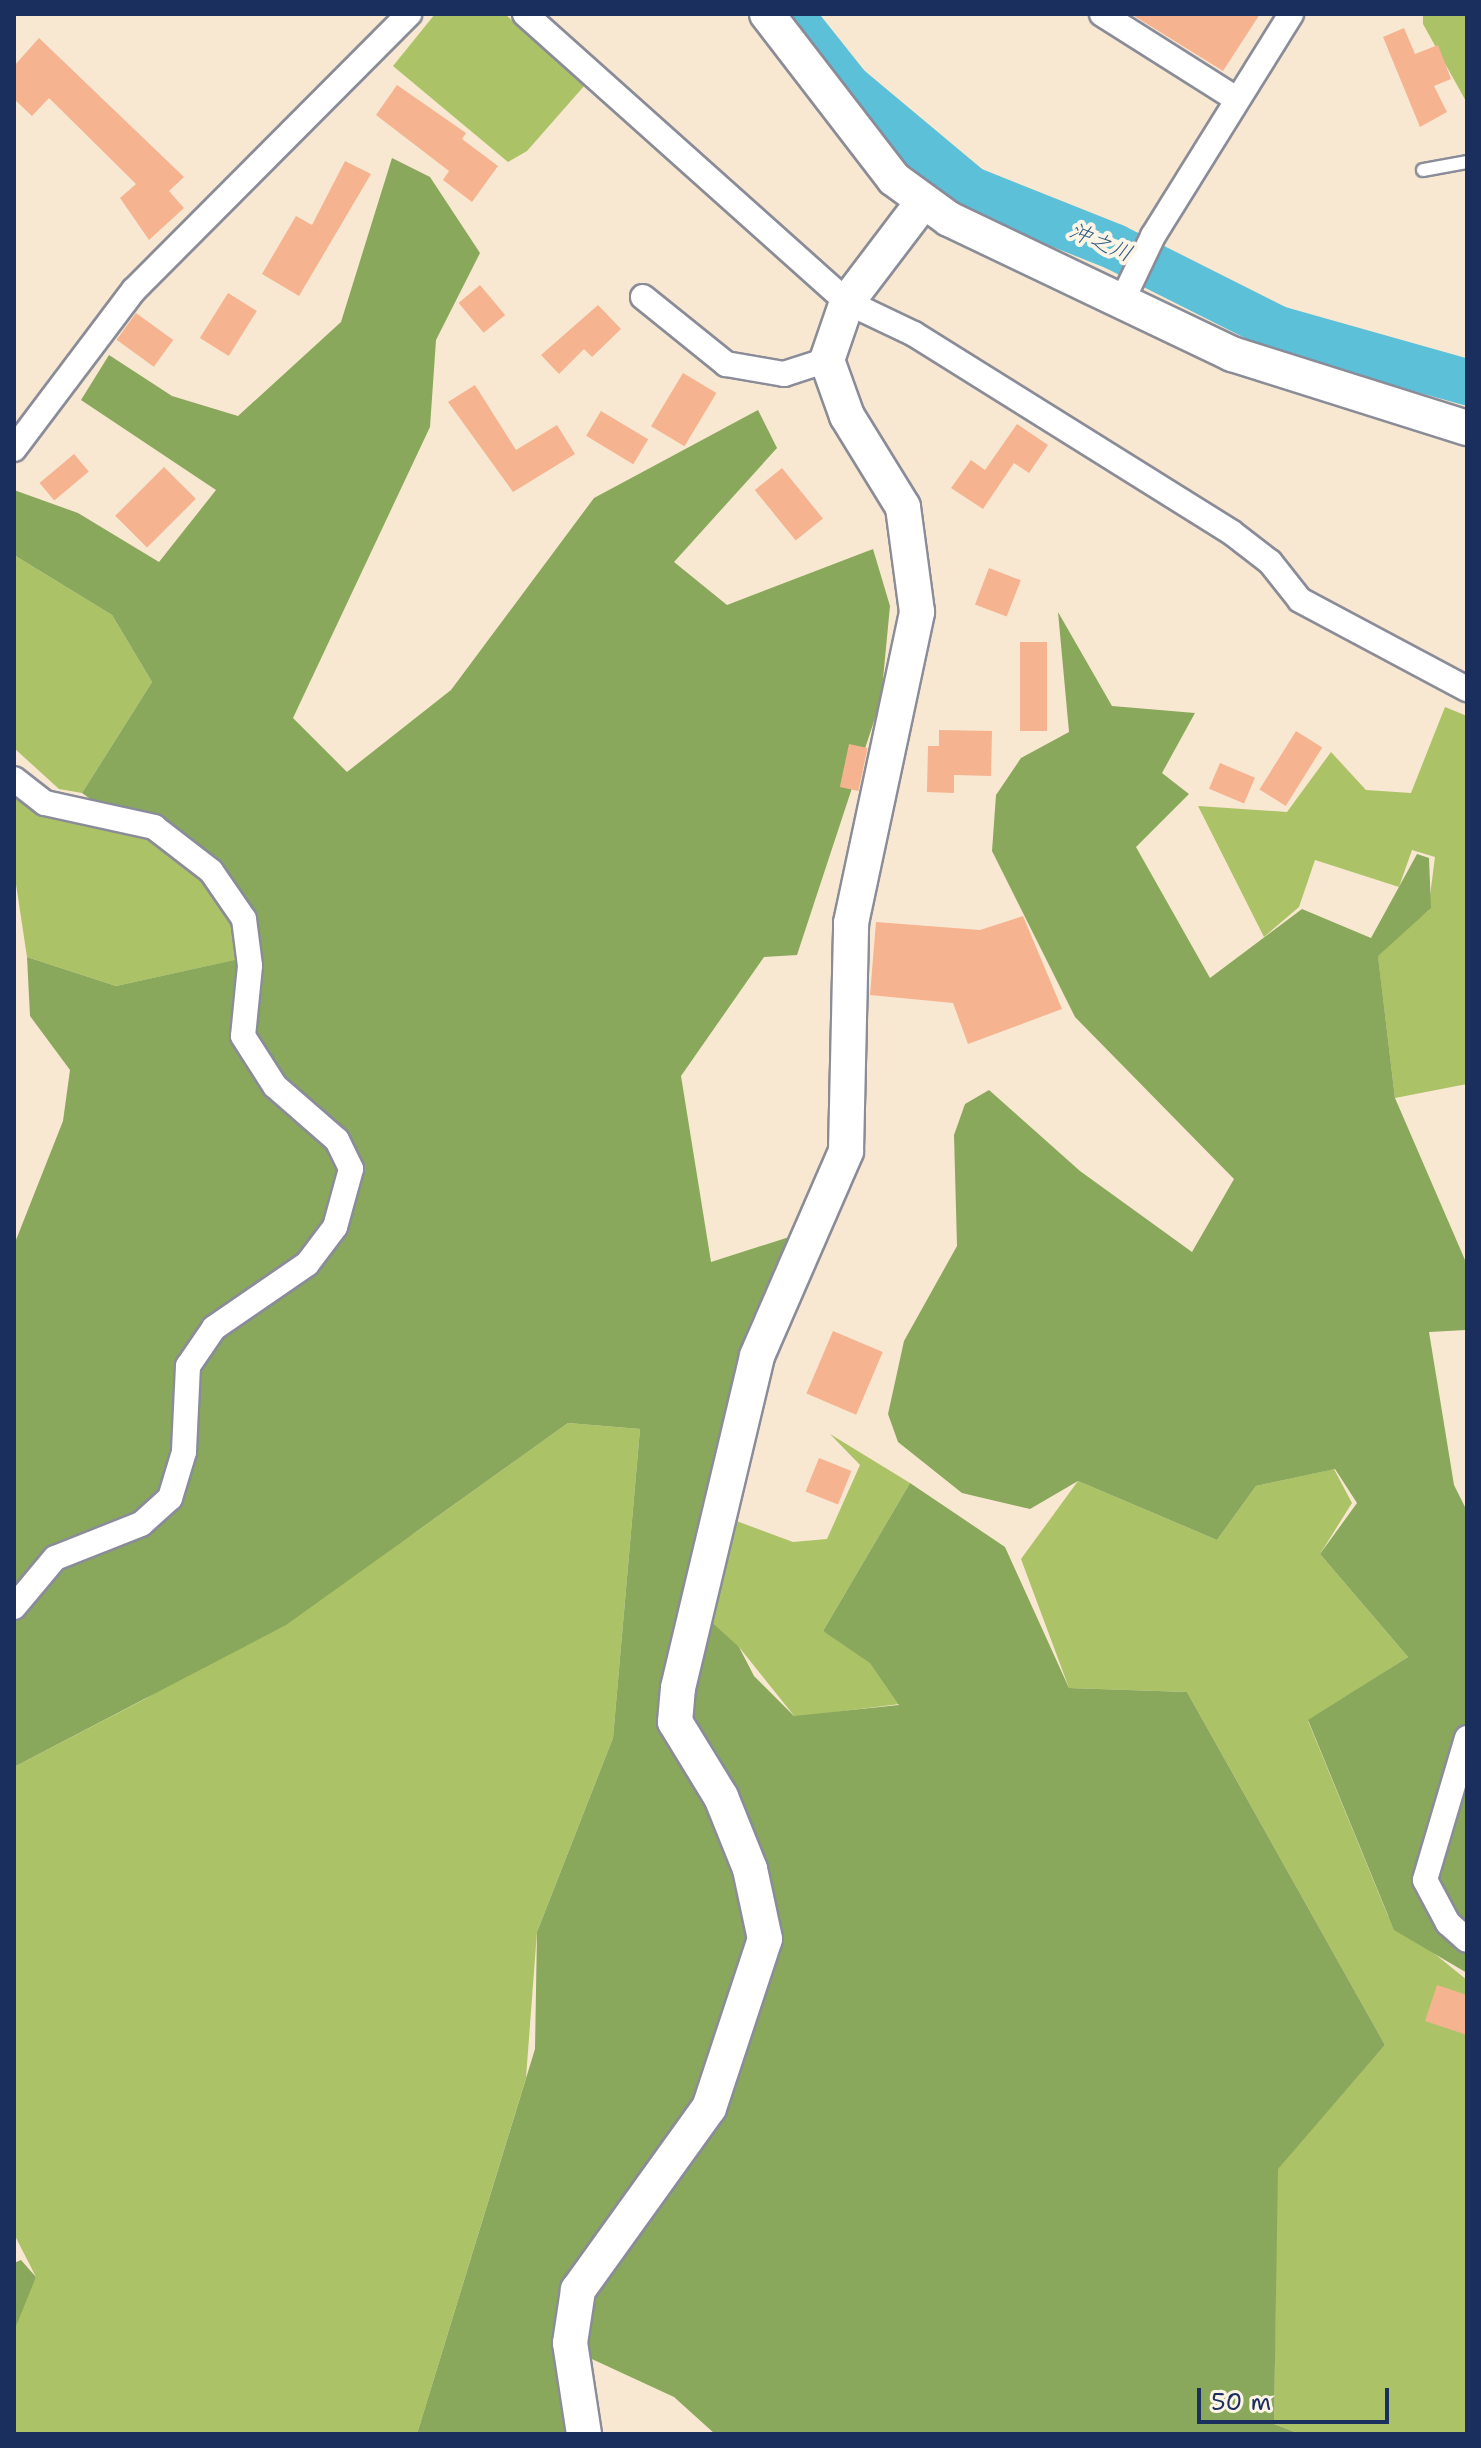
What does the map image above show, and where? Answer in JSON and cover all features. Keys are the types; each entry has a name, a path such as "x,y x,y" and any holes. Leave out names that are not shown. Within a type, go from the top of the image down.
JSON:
{"street":[{"path":"14,449 134,290 409,14"},
{"path":"525,14 847,302 914,334 1231,532 1300,600 1467,689"},
{"path":"767,14 894,179 923,202 1122,301 1313,384 1467,428"},
{"path":"1102,14 1235,98"},
{"path":"1122,301 1235,98 1291,14"},
{"path":"584,2434 570,2343 578,2290 709,2108 765,1939 750,1869 721,1797 675,1722 679,1679 757,1356 846,1151 851,923 917,612 903,507 847,416 827,360 847,302 923,202"},
{"path":"643,297 726,364 784,374 827,360"},
{"path":"14,779 45,803 154,827 211,871 244,919 250,966 243,1036 275,1086 337,1140 351,1169 335,1227 307,1264 214,1328 188,1366 184,1452 170,1498 141,1524 55,1558 14,1607"},
{"path":"1467,1738 1425,1880 1448,1923 1467,1940"}],"lane":[{"path":"1423,170 1467,162"}],"green space":[{"path":"435,14 505,14 585,85 527,151 508,162 393,66"},
{"path":"1423,14 1467,14 1467,103 1423,24"},
{"path":"392,158 430,177 480,253 436,340 430,427 293,718 347,772 451,690 594,498 758,410 777,448 674,562 727,605 873,549 890,606 881,700 797,955 764,957 681,1076 711,1262 808,1231 696,1608 739,1647 754,1676 794,1716 899,1705 870,1663 823,1631 910,1483 1005,1547 1069,1688 1187,1692 1385,2045 1278,2169 1274,2424 1300,2434 715,2434 674,2397 555,2342 568,2434 417,2434 535,2049 537,1932 613,1738 640,1429 568,1423 286,1625 14,1767 14,1245 63,1121 70,1070 30,1016 27,957 116,986 248,957 229,897 82,793 152,682 112,615 14,555 14,490 78,513 159,562 216,490 81,400 109,355 172,396 238,416 341,322"},
{"path":"14,555 112,615 152,682 82,793 59,789 14,748"},
{"path":"1058,612 1112,706 1195,713 1162,773 1189,794 1136,847 1210,978 1302,909 1371,938 1417,854 1429,858 1431,908 1378,956 1395,1098 1465,1260 1466,1330 1429,1332 1454,1485 1467,1511 1467,1973 1394,1930 1308,1720 1408,1657 1320,1554 1357,1503 1335,1469 1256,1486 1217,1540 1078,1481 1030,1509 962,1493 898,1442 888,1414 904,1341 957,1246 954,1135 965,1104 989,1090 1080,1171 1192,1252 1234,1179 1075,1017 992,851 996,795 1021,758 1069,732"},
{"path":"1445,707 1467,716 1467,1084 1395,1098 1377,949 1428,911 1435,857 1412,850 1399,887 1315,860 1299,907 1264,937 1198,806 1287,812 1331,752 1366,790 1411,793"},
{"path":"14,798 154,827 229,897 249,957 116,986 27,957 14,871"},
{"path":"568,1423 640,1429 613,1738 537,1932 526,2078 417,2434 14,2434 14,2319 36,2277 14,2234 14,1767 145,1699 416,1532"},
{"path":"830,1434 910,1483 823,1631 873,1657 900,1704 795,1717 739,1647 709,1625 723,1516 793,1542 827,1539 860,1465"},
{"path":"1334,1469 1352,1503 1320,1554 1408,1657 1308,1721 1388,1916 1467,1980 1467,2434 1300,2434 1274,2424 1277,2169 1385,2045 1187,1692 1069,1688 1021,1559 1078,1481 1217,1540 1256,1486"},
{"path":"21,2260 36,2277 14,2331 14,2263"}],"building":[{"path":"1131,14 1260,14 1223,71"},
{"path":"1404,28 1415,54 1438,45 1451,79 1434,86 1447,112 1420,127 1383,37"},
{"path":"39,38 184,177 169,191 184,208 149,240 120,198 136,184 49,98 32,116 14,99 14,66"},
{"path":"397,85 466,133 462,139 498,166 472,202 443,180 449,171 376,115"},
{"path":"345,161 371,174 299,296 262,274 296,216 312,225"},
{"path":"480,285 505,315 484,333 459,303"},
{"path":"228,293 257,311 229,356 200,338"},
{"path":"598,305 621,329 592,357 584,349 559,374 541,355"},
{"path":"136,313 173,340 154,367 117,340"},
{"path":"683,373 716,393 684,446 651,426"},
{"path":"475,385 516,450 557,425 575,454 513,492 448,402"},
{"path":"601,411 648,439 633,464 586,436"},
{"path":"1017,424 1048,445 1029,473 1014,463 983,509 951,488 971,460 985,470"},
{"path":"74,454 89,472 54,501 40,483"},
{"path":"164,467 196,499 147,548 115,516"},
{"path":"782,468 823,519 796,541 755,490"},
{"path":"989,568 1021,580 1007,617 975,604"},
{"path":"1020,642 1047,642 1047,731 1020,731"},
{"path":"939,730 992,731 991,776 954,775 954,793 927,792 928,746 939,746"},
{"path":"1296,731 1322,747 1286,806 1259,790"},
{"path":"849,744 868,748 858,791 840,787"},
{"path":"1220,763 1255,778 1244,804 1209,789"},
{"path":"1023,916 1062,1009 968,1044 953,1003 870,995 876,922 980,930"},
{"path":"833,1331 883,1352 856,1415 806,1394"},
{"path":"819,1458 851,1471 838,1504 806,1491"},
{"path":"1437,1985 1467,1995 1467,2035 1425,2021"}],"waterway":[{"name":"沖之川","path":"790,14 848,87 970,189 1115,247 1278,329 1467,382"}]}
